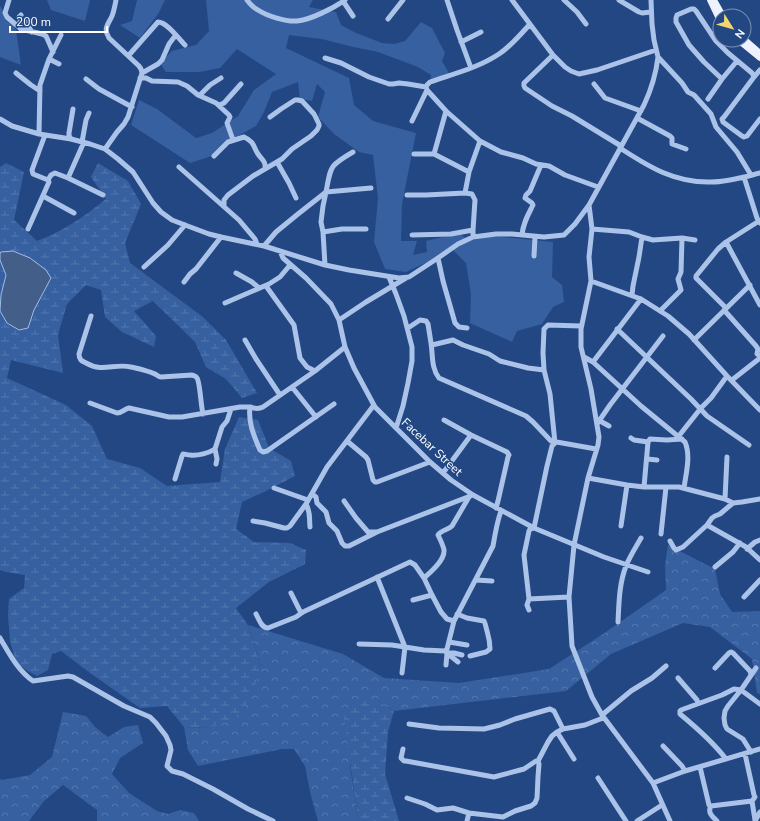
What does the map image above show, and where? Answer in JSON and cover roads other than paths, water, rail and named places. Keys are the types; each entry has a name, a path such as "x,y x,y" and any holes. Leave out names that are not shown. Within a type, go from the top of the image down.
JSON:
{"main road":[{"path":"748,48 760,58"}],"street":[{"path":"9,0 5,13 7,17 23,29 46,36 53,52"},
{"path":"105,149 124,124 132,107 141,76 141,69 139,66 129,55 109,38 106,30 106,26 112,16 116,0"},
{"path":"247,0 256,10 264,14 292,21 310,18 344,1 353,16"},
{"path":"388,19 403,0"},
{"path":"447,0 471,68"},
{"path":"522,0 514,2 553,55 565,67 579,74 597,70 656,50"},
{"path":"564,0 577,12 586,24"},
{"path":"618,0 639,12 651,12"},
{"path":"339,320 392,286 409,277 458,244 474,237 496,234 544,238 564,235 576,224 589,205 641,111 649,93 658,58 652,24 651,0"},
{"path":"722,79 688,44 676,22 677,15 694,9 716,41 754,76"},
{"path":"21,14 19,17 21,28 23,29"},
{"path":"28,19 28,26 32,32"},
{"path":"129,55 158,22 164,23 185,45"},
{"path":"412,121 427,89 427,84 471,68 499,54 530,24"},
{"path":"461,42 481,32"},
{"path":"48,180 33,174 32,170 42,134 40,85 61,35"},
{"path":"141,76 162,60 169,44 175,36"},
{"path":"553,55 524,83 525,88 547,103 572,116 654,169 669,176 688,180 711,182 760,173"},
{"path":"325,58 341,63 389,84 408,84 427,89 446,111 480,141 501,152 524,158 536,164 549,166 565,175 598,187"},
{"path":"658,58 682,83 688,92 694,95 711,114 716,127 737,152 751,175"},
{"path":"50,59 59,64"},
{"path":"708,99 737,61"},
{"path":"760,70 722,119 723,122 744,137 747,136 760,119"},
{"path":"16,73 40,91"},
{"path":"141,76 152,81 178,82 212,100 229,115 230,117 227,123 233,140"},
{"path":"200,95 210,85 221,78"},
{"path":"86,79 98,89 132,107"},
{"path":"219,105 224,103 241,84"},
{"path":"594,84 605,98 641,111"},
{"path":"224,206 224,200 228,195 250,178 271,164 277,162 292,149 311,136 318,128 319,124 314,114 302,101 298,100 295,100 285,106 270,117"},
{"path":"71,139 69,133 73,109"},
{"path":"434,154 446,111"},
{"path":"68,178 83,142 86,120 89,113"},
{"path":"637,118 670,136 672,138 672,144 686,149"},
{"path":"0,119 12,126 42,134 71,139 105,149 133,172 153,203 161,212 172,220 184,225 208,234 257,244 325,265 389,277 409,277"},
{"path":"214,156 226,144 244,136 251,140 258,154 265,163 265,169"},
{"path":"465,193 469,172 480,141"},
{"path":"325,265 321,222 330,171 332,167 340,160 353,152"},
{"path":"414,154 434,154 469,172"},
{"path":"277,162 296,198"},
{"path":"522,235 522,228 533,205 525,198 530,191 541,165"},
{"path":"179,167 239,220 257,244"},
{"path":"28,229 49,182 48,180 51,175 55,173 103,195"},
{"path":"732,380 760,357 758,354 758,349 725,309 696,278 696,276 718,249 726,242 759,222 744,177"},
{"path":"264,246 276,232 326,192 371,188"},
{"path":"407,195 472,194 475,200 474,237"},
{"path":"43,196 74,213"},
{"path":"589,205 592,229 589,257 591,281 582,326 581,347 598,423 599,437 588,478 574,545 569,597 572,646 592,697 603,716 653,783 670,821"},
{"path":"144,267 168,245 184,225"},
{"path":"323,232 342,229 366,229"},
{"path":"592,229 628,232 653,240 682,238 695,240"},
{"path":"412,235 451,234 473,230"},
{"path":"184,282 222,237"},
{"path":"534,256 535,237"},
{"path":"632,295 640,257 642,237"},
{"path":"660,311 681,290 678,279 681,272 682,238"},
{"path":"726,242 760,304"},
{"name":"Facebar Street","path":"280,251 282,257 306,278 331,304 339,320 345,347 354,368 374,404 430,462 471,496 534,528 574,545 648,572"},
{"path":"438,258 442,281 456,326 467,328"},
{"path":"225,303 266,286 280,277 290,265"},
{"path":"236,273 260,288"},
{"path":"389,277 408,328 412,347 412,361 403,406 396,428"},
{"path":"591,281 641,299 668,316 689,334 760,410"},
{"path":"694,340 750,285"},
{"path":"266,286 294,325 300,358 307,367 315,372"},
{"path":"593,362 641,299"},
{"path":"91,316 79,354 80,360 93,367 132,367 160,377 195,376 199,382 200,400 203,414"},
{"path":"408,328 420,320 428,324 432,345 433,362 436,374 439,378 526,416 534,422 551,441 555,443 596,449"},
{"path":"529,610 527,605 529,599 524,555 529,531 530,529 534,528 547,466 552,446 555,443 550,394 544,370 542,344 544,328 548,325 582,326"},
{"path":"617,329 701,408 707,416 749,445"},
{"path":"598,423 663,336"},
{"path":"245,340 280,395"},
{"path":"432,345 453,340 489,354 500,361 528,368 544,370"},
{"path":"90,403 119,413 129,408 169,417 182,418 240,407 259,409 263,408 315,372 345,347"},
{"path":"584,357 593,362 641,406 685,442 688,448 688,463 684,488"},
{"path":"631,438 634,440 648,442 650,440 680,438 701,408 711,398 727,376"},
{"path":"292,388 316,417"},
{"path":"250,407 249,419 251,427 260,450 263,452 267,451 334,404"},
{"path":"253,521 287,528 290,526 312,494 322,473 374,404"},
{"path":"216,464 217,459 215,449 222,427 227,421 231,409"},
{"path":"444,420 507,452 509,455 498,501 495,536 492,546 476,580 454,621 446,652 446,665"},
{"path":"598,423 609,426"},
{"path":"443,473 471,435"},
{"path":"347,441 366,457 373,480 375,482 430,462"},
{"path":"644,487 648,442"},
{"path":"175,479 183,454 202,454 215,449"},
{"path":"725,499 727,457"},
{"path":"647,459 657,460"},
{"path":"588,478 644,487 684,488 725,499 733,503 760,499"},
{"path":"621,526 627,485"},
{"path":"661,534 666,487"},
{"path":"274,488 307,502"},
{"path":"312,494 316,497 317,503 326,512 329,523 337,531 342,543 345,546 349,546 378,532 471,496"},
{"path":"424,578 432,571 443,555 444,549 438,535 440,532 452,526 471,496"},
{"path":"344,501 368,532 378,532"},
{"path":"307,502 310,515 310,527"},
{"path":"670,541 676,550 683,547 707,525 712,518 720,514 733,503"},
{"path":"707,525 740,544 760,560"},
{"path":"618,622 619,594 622,578 626,565 640,538"},
{"path":"747,549 755,542 760,540"},
{"path":"714,567 733,552 740,544"},
{"path":"256,614 263,627 268,628 296,617 331,598 410,562 415,565 424,578 441,612 447,619 454,621"},
{"path":"378,577 404,647 402,674"},
{"path":"476,580 492,581"},
{"path":"744,597 760,580"},
{"path":"290,593 301,613"},
{"path":"413,600 432,595"},
{"path":"529,599 569,597"},
{"path":"457,614 467,618 484,621 486,624 486,629 490,640 490,648 486,652 470,656"},
{"path":"0,638 26,676 34,681 68,676 73,677 124,706 150,718 166,736 170,745 171,750 167,766 172,771 183,774 273,821"},
{"path":"449,642 467,645"},
{"path":"359,644 392,645 462,655"},
{"path":"446,652 458,662"},
{"path":"715,668 728,653 731,652 750,671 751,675"},
{"path":"407,798 437,810 453,808 469,813 503,818 534,805 537,798 538,761 552,736 563,729 585,725 603,716 630,691 652,678 666,666"},
{"path":"751,752 743,739 725,725 725,711 730,702 741,690 756,668"},
{"path":"678,678 698,703"},
{"path":"726,759 710,740 680,714 680,711 734,689 741,690 760,704"},
{"path":"409,724 439,728 484,729 550,709 554,711 563,729"},
{"path":"557,732 574,759"},
{"path":"663,746 685,771"},
{"path":"403,749 401,758 404,761 494,777 524,769 538,761"},
{"path":"653,783 685,771 760,749"},
{"path":"711,806 752,801 758,796 745,754"},
{"path":"700,767 709,805 711,806 709,808 711,816 717,821"},
{"path":"598,778 626,821"},
{"path":"752,801 755,821"},
{"path":"637,821 662,805"},
{"path":"755,821 760,812"},
{"path":"467,821 469,813"}]}
